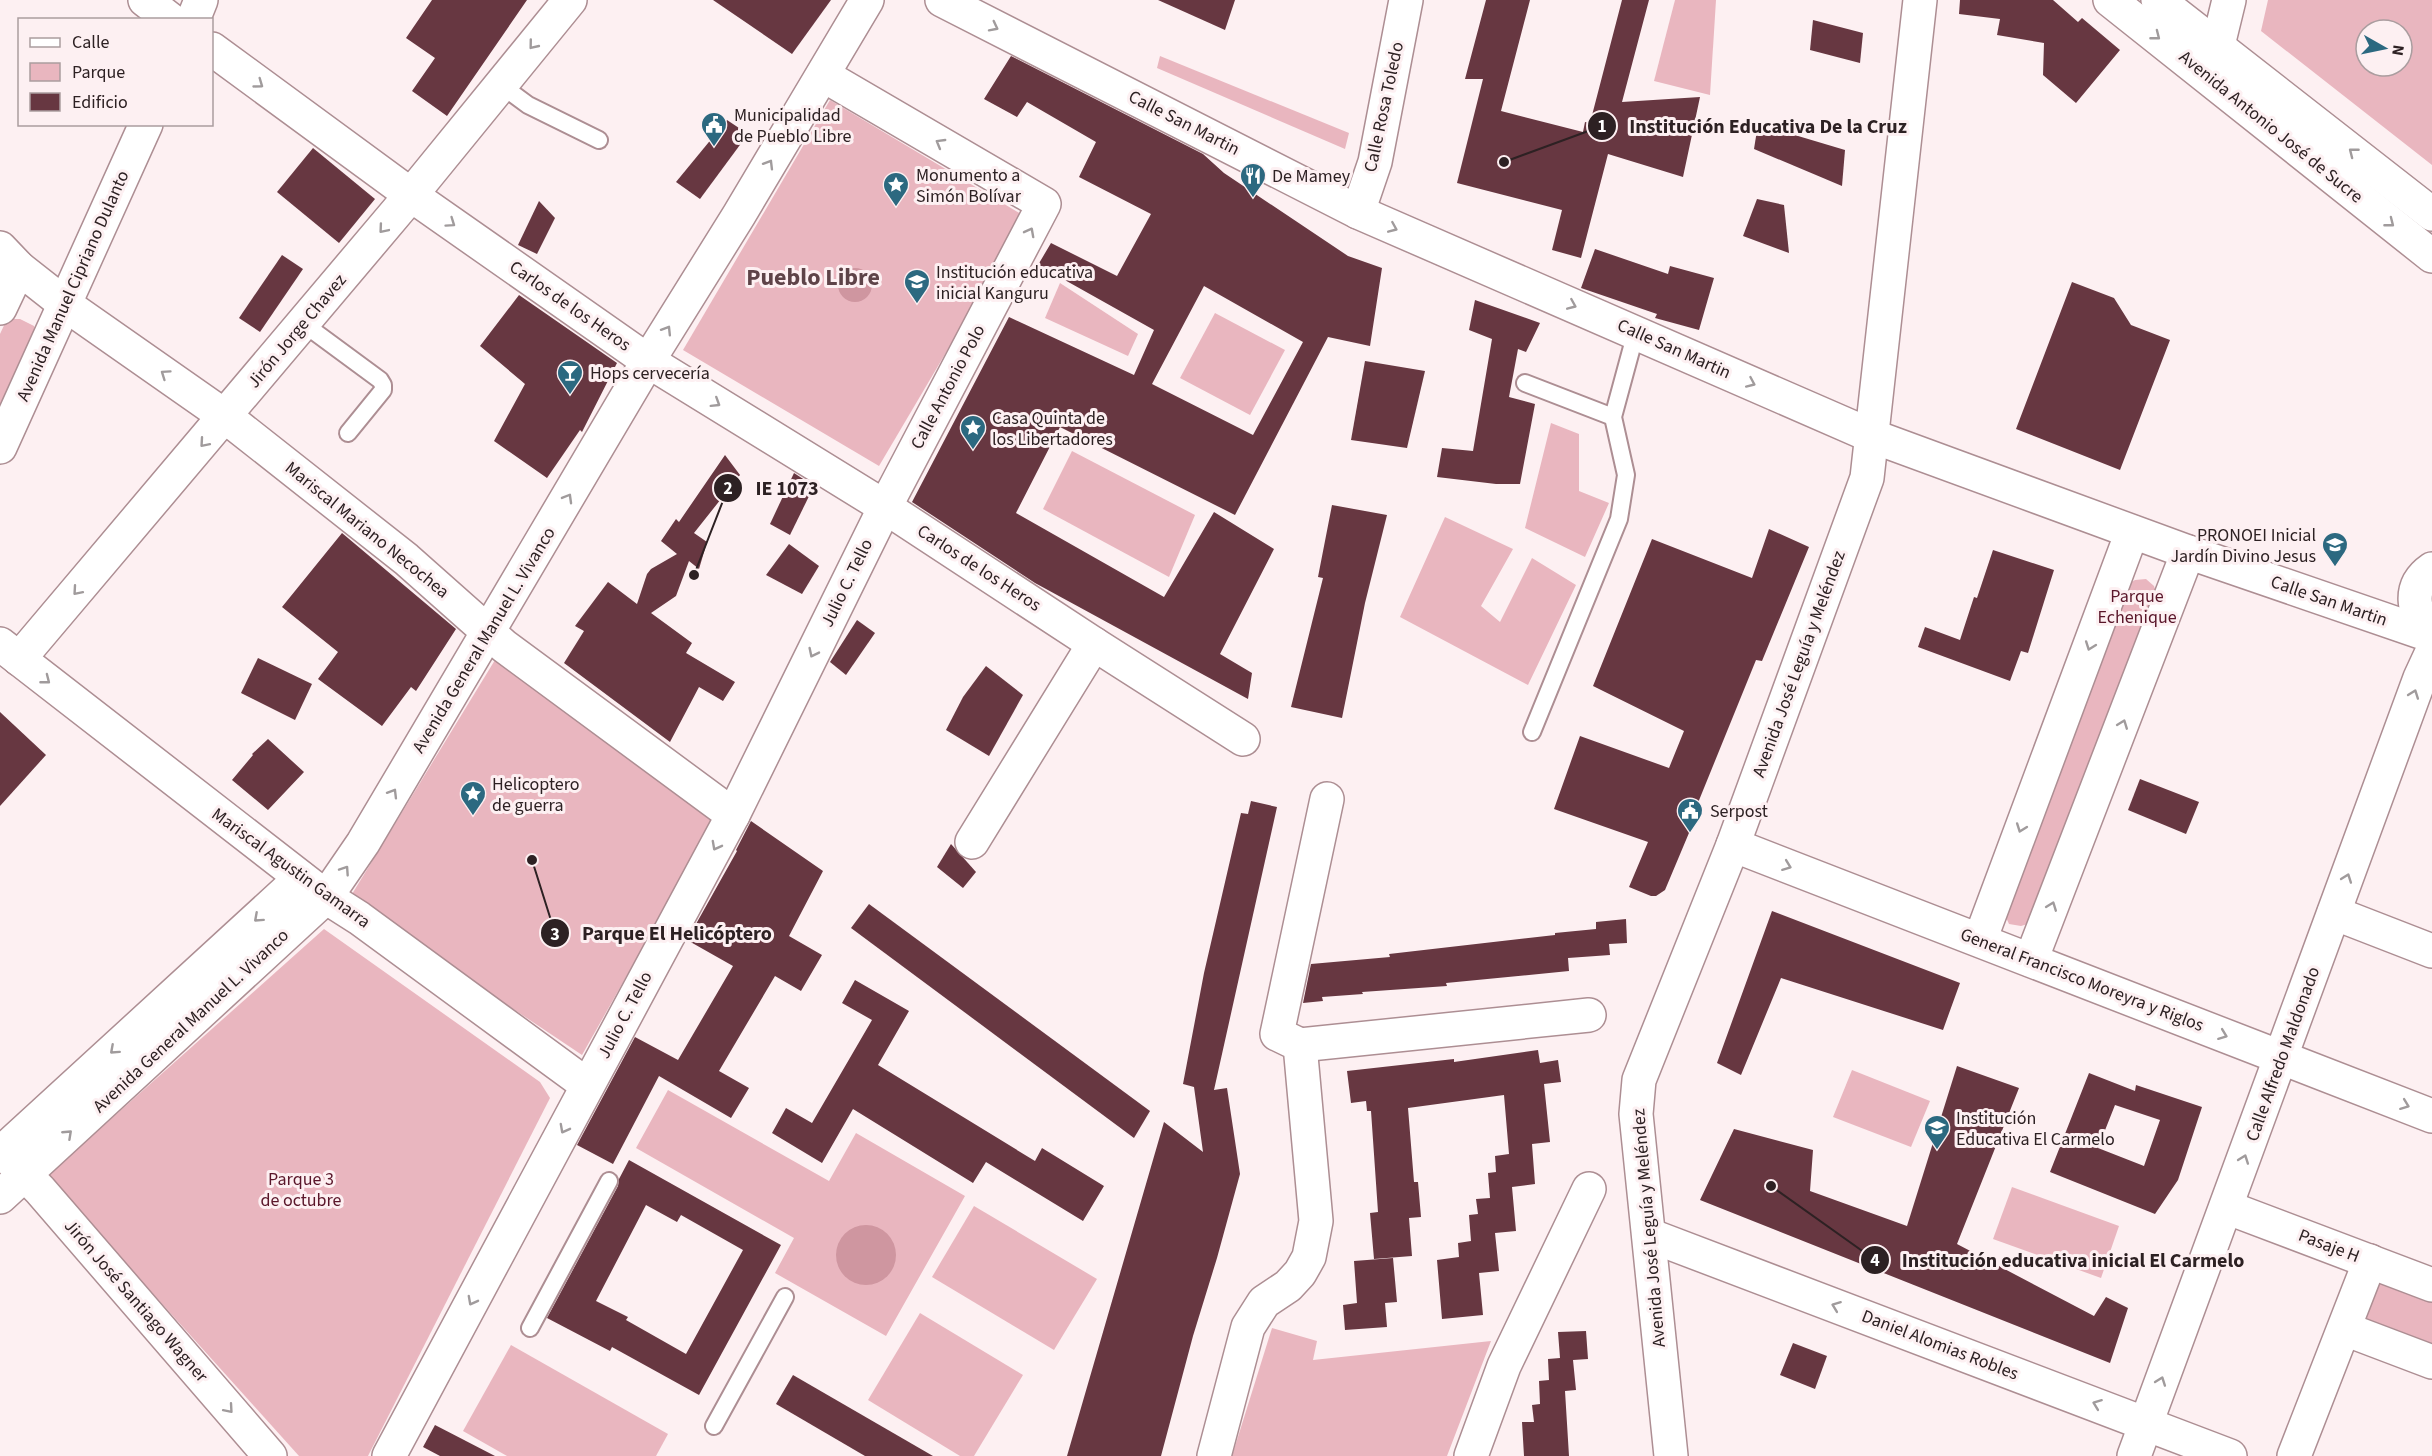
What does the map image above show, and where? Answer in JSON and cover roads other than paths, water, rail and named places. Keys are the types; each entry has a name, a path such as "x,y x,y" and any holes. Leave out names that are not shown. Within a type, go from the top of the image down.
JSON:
{"street":[{"path":"145,0 168,18"},
{"path":"194,18 201,0"},
{"name":"Jirón Jorge Chavez","path":"10,651 226,417 570,0"},
{"name":"Avenida General Manuel L. Vivanco","path":"1,1152 363,843 648,361 867,0"},
{"name":"Calle San Martin","path":"942,0 1358,212 1872,436 2430,641"},
{"name":"Calle Rosa Toledo","path":"1358,212 1375,162 1406,0"},
{"name":"Avenida José Leguía y Meléndez","path":"1671,1456 1636,1114 1639,1080 1733,845 1867,478 1920,0"},
{"name":"Avenida Antonio José de Sucre","path":"2110,0 2214,62 2432,214"},
{"name":"Avenida Antonio José de Sucre","path":"2158,0 2214,62 2432,255"},
{"path":"2214,62 2229,0"},
{"name":"Carlos de los Heros","path":"213,50 411,195 648,361 885,507 1243,739"},
{"name":"Calle Antonio Polo","path":"823,75 1044,204 885,507"},
{"name":"Avenida Manuel Cipriano Dulanto","path":"0,447 145,126"},
{"path":"0,308 10,258"},
{"name":"Mariscal Mariano Necochea","path":"10,258 66,305 226,417 406,559 504,646 733,815"},
{"name":"Julio C. Tello","path":"389,1456 733,815 885,507"},
{"path":"1980,940 2132,532"},
{"path":"2031,960 2188,552"},
{"path":"2430,641 2416,613 2414,602 2415,590 2420,580 2432,569"},
{"name":"Calle Alfredo Maldonado","path":"2134,1456 2282,1058 2420,678 2430,641"},
{"path":"972,843 1094,644"},
{"name":"Mariscal Agustin Gamarra","path":"10,651 313,888 359,918 587,1085"},
{"path":"1327,800 1276,1034 1300,1045 1589,1015"},
{"name":"General Francisco Moreyra y Riglos","path":"1733,845 2432,1116"},
{"name":"Avenida General Manuel L. Vivanco","path":"0,1197 26,1174 313,888"},
{"path":"2334,913 2432,951"},
{"path":"1214,1456 1248,1327 1264,1302 1288,1286 1300,1273 1309,1257 1314,1240 1316,1221 1300,1045"},
{"name":"Jirón José Santiago Wagner","path":"1,1152 26,1174 270,1456"},
{"path":"1471,1456 1504,1366 1589,1189"},
{"name":"Pasaje H","path":"2226,1207 2432,1285"},
{"name":"Daniel Alomias Robles","path":"1649,1235 2230,1456"},
{"path":"2294,1456 2370,1261"},
{"path":"2345,1329 2432,1362"}],"lane":[{"path":"501,85 528,105 599,140"},
{"path":"304,324 380,380 383,385 383,390 348,433"},
{"path":"1532,732 1619,519 1626,476 1613,417 1635,332"},
{"path":"1525,383 1613,417"},
{"path":"530,1328 609,1181"},
{"path":"714,1426 785,1297"}],"place":[{"name":"Municipalidad de Pueblo Libre","path":"714,148"},
{"name":"Institución Educativa De la Cruz","path":"1504,162"},
{"name":"De Mamey","path":"1253,199"},
{"name":"Monumento a Simón Bolívar","path":"896,208"},
{"name":"Institución educativa inicial Kanguru","path":"917,305"},
{"name":"Hops cervecería","path":"570,396"},
{"name":"Casa Quinta de los Libertadores","path":"973,451"},
{"name":"PRONOEI Inicial Jardín Divino Jesus","path":"2335,568"},
{"name":"IE 1073","path":"694,575"},
{"name":"Helicoptero de guerra","path":"473,817"},
{"name":"Serpost","path":"1690,834"},
{"name":"Parque El Helicóptero","path":"532,860"},
{"name":"Institución Educativa El Carmelo","path":"1937,1151"},
{"name":"Institución educativa inicial El Carmelo","path":"1771,1186"}],"district":[{"name":"Pueblo Libre","path":"813,277"}],"park label":[{"name":"Parque Echenique","path":"2137,606"},
{"name":"Parque 3 de octubre","path":"301,1189"}]}
